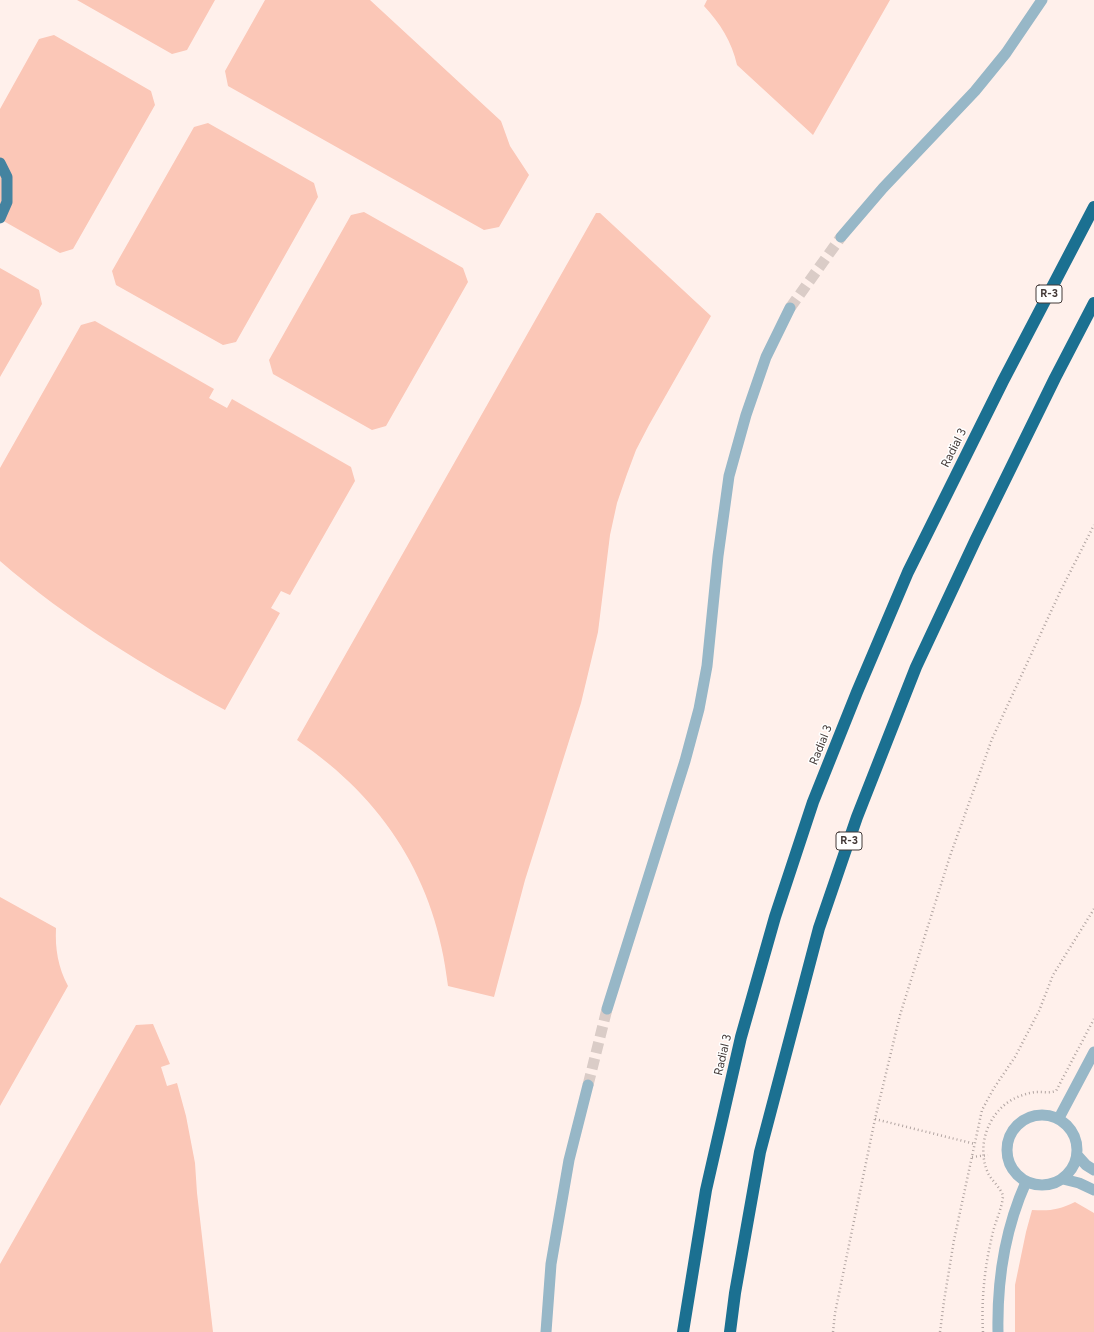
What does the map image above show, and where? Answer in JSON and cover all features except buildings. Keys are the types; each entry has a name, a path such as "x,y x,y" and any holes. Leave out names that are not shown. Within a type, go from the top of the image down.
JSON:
{"highway":[{"name":"Radial 3","path":"683,1332 706,1190 741,1037 775,917 814,802 857,692 908,572 1003,381 1094,207"},
{"name":"R-3","path":"730,1332 735,1293 760,1152 819,928 858,817 916,667 976,539 1055,378 1094,303"}],"main road":[{"path":"0,163 7,177 7,202 0,218"}],"street":[{"path":"841,237 883,188 975,91 1006,53 1042,0"},
{"path":"607,1009 685,761 699,709 707,666 718,556 729,476 746,415 766,358 790,308"},
{"path":"1059,1118 1094,1052"},
{"path":"546,1332 552,1264 569,1160 588,1085"},
{"path":"1037,1114 1048,1115 1059,1118 1068,1125 1074,1134 1077,1144 1077,1155 1072,1168 1063,1179 1045,1185 1035,1185 1026,1182 1017,1175 1010,1166 1007,1155 1007,1143 1010,1133 1017,1124 1037,1114"},
{"path":"1077,1155 1086,1165 1094,1170"},
{"path":"1063,1179 1079,1183 1094,1190"},
{"path":"998,1332 998,1303 1003,1258 1013,1216 1026,1182"}],"path":[{"path":"833,1332 835,1313 875,1119 900,1015 950,856 992,739 1060,592 1094,525"},
{"path":"940,1332 954,1240 982,1110 994,1088 1015,1057 1039,1011 1053,975 1094,909"},
{"path":"983,1332 986,1269 993,1230 1003,1199 1002,1194 988,1173 984,1155 986,1132 997,1113 1004,1106 1021,1096 1031,1093 1056,1091 1094,1019"},
{"path":"875,1119 975,1144"},
{"path":"972,1157 988,1155"}],"shaded area":[{"path":"77,0 215,0 187,50 172,54"},
{"path":"265,0 370,0 501,121 510,146 529,175 499,227 484,230 228,86 225,71"},
{"path":"707,0 890,0 813,135 737,65 732,48 725,33 704,6"},
{"path":"54,35 151,91 155,105 73,249 60,253 0,219 0,109 39,39"},
{"path":"208,123 314,183 318,197 236,342 223,345 116,285 112,271 194,127"},
{"path":"364,212 463,268 468,282 386,426 372,430 273,374 269,360 351,215"},
{"path":"596,213 600,213 711,316 636,450 617,503 610,535 598,632 581,703 525,880 494,997 448,986 442,947 432,911 418,877 401,846 380,816 356,789 328,763 297,740"},
{"path":"0,268 39,290 42,304 0,377"},
{"path":"95,321 214,389 209,398 227,408 232,399 351,467 355,481 290,595 281,591 271,608 280,613 225,710 108,642 26,583 0,561 0,468 81,325"},
{"path":"0,897 56,928 58,958 68,986 0,1106"},
{"path":"153,1024 170,1064 161,1067 167,1086 177,1083 186,1116 195,1163 213,1332 0,1332 0,1264 136,1025"},
{"path":"1075,1202 1094,1213 1094,1332 1015,1332 1015,1285 1032,1210 1054,1209 1064,1207"}],"tunnel":[{"path":"790,308 841,237"},
{"path":"588,1085 607,1009"}]}
